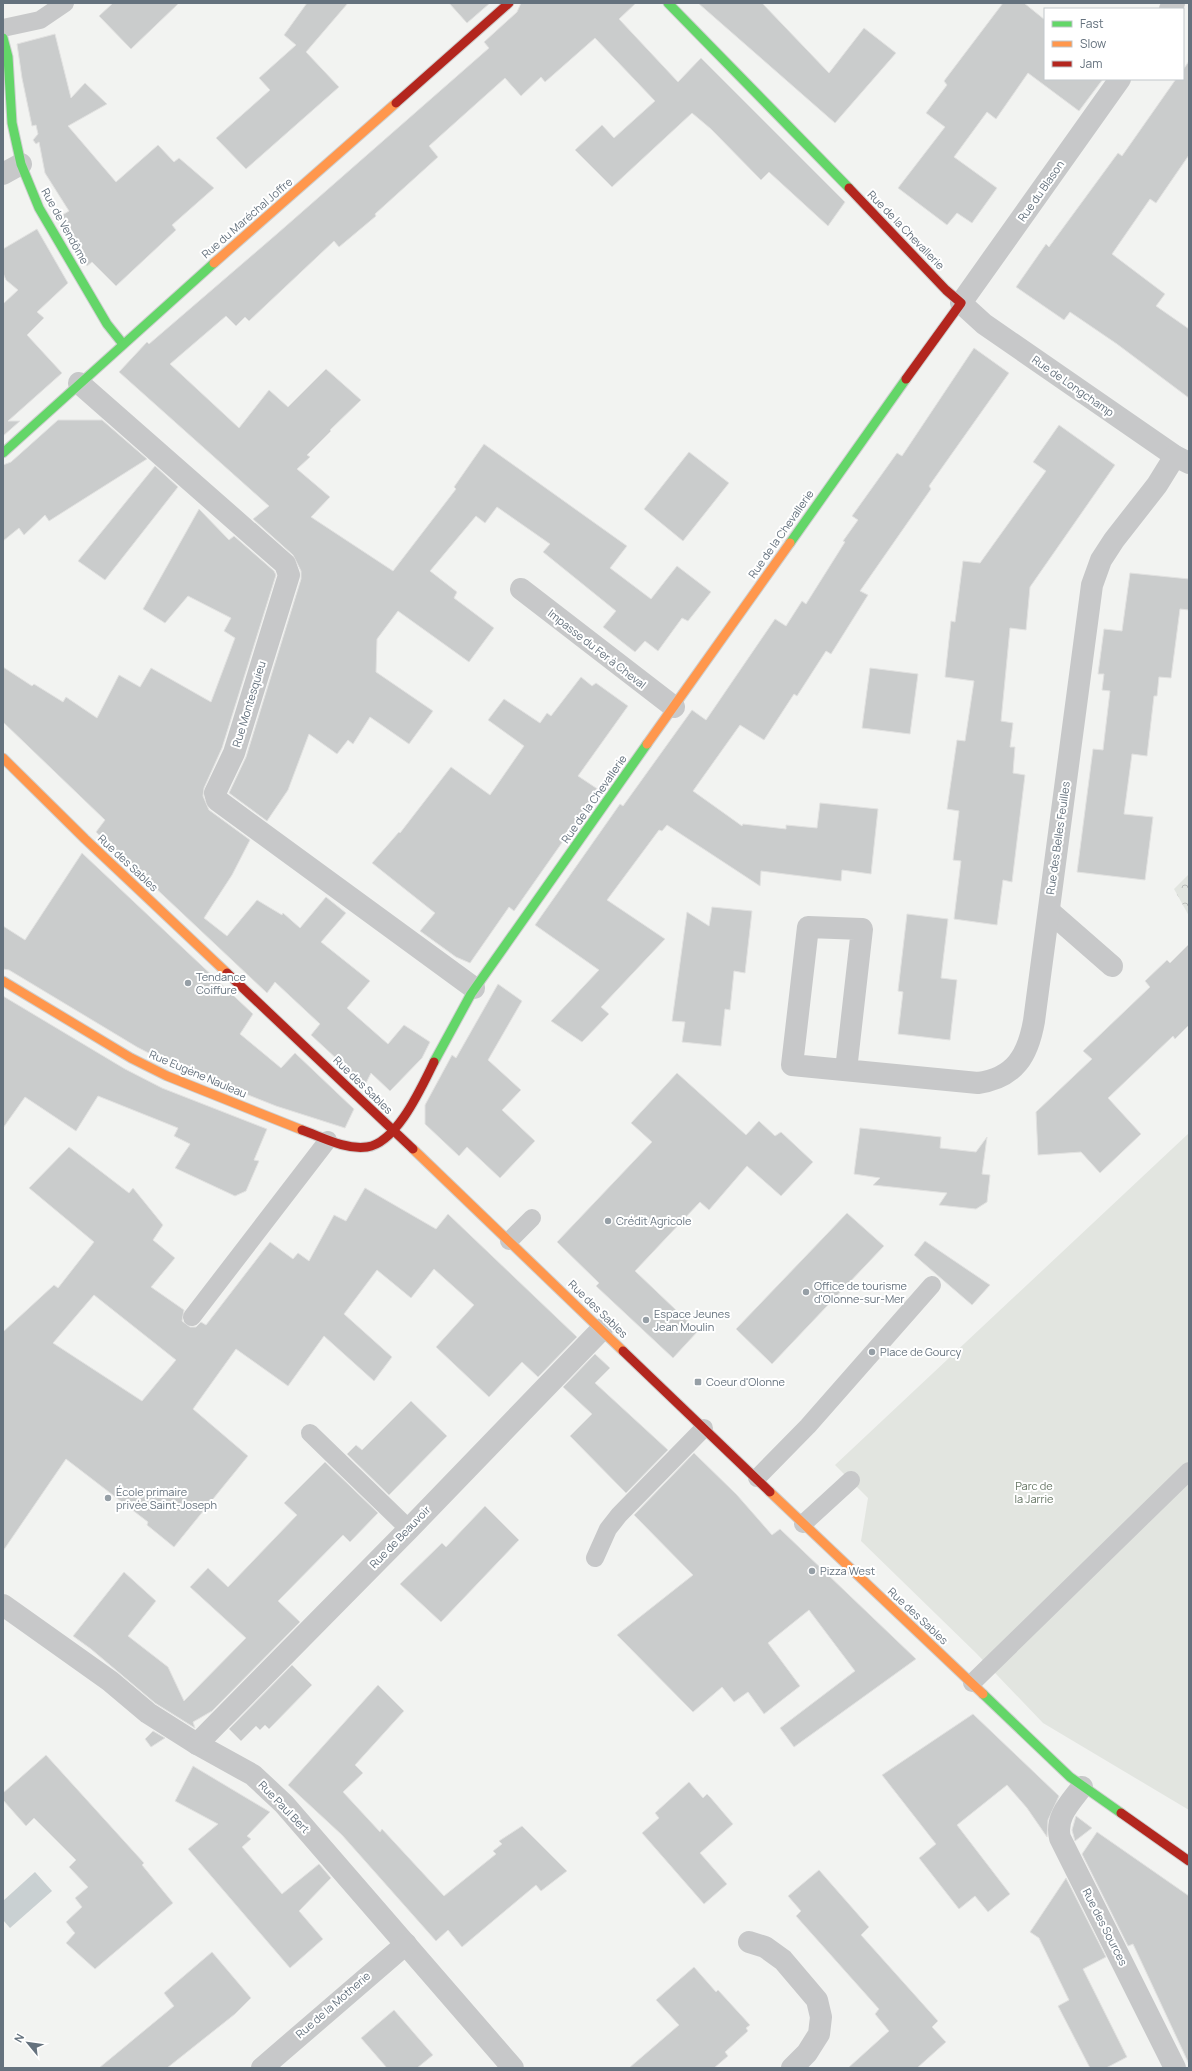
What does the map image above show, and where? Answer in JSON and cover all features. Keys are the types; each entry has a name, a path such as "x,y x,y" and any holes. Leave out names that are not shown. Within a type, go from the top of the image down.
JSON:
{"street":[{"name":"Rue du Maréchal Joffre","path":"3,453 123,344 510,3"},
{"name":"Rue de la Chevallerie","path":"392,1130 410,1108 474,988 799,528 961,303 946,290 918,258 668,3"},
{"name":"Rue de Vendôme","path":"3,38 8,57 12,123 12,169 39,208 107,324 123,344"},
{"name":"Rue du Blason","path":"961,303 1119,80"},
{"name":"Rue de Longchamp","path":"961,303 984,324 1182,459"},
{"name":"Rue Montesquieu","path":"79,384 285,564 290,576 234,753 215,793 217,800 474,988"},
{"name":"Rue des Belles Feuilles","path":"846,1070 862,928 808,927 792,1065 978,1084 993,1081 1012,1070 1024,1054 1030,1041 1092,585 1101,560 1114,540 1157,485 1182,459"},
{"name":"Impasse du Fer à Cheval","path":"521,590 674,707"},
{"name":"Rue des Sables","path":"3,758 85,839 354,1092 392,1130 602,1329 803,1524 1082,1787 1189,1861"},
{"path":"1048,911 1112,966"},
{"name":"Rue Eugène Nauleau","path":"3,981 118,1050 161,1073 328,1140 355,1147 370,1148 381,1142 392,1130"},
{"name":"Rue de Beauvoir","path":"197,1744 409,1529 602,1329"},
{"name":"Rue Paul Bert","path":"3,1605 110,1681 148,1713 197,1744 253,1775 284,1804 512,2068"},
{"name":"Rue des Sources","path":"1082,1787 1061,1817 1058,1828 1060,1838 1176,2068"},
{"path":"749,1942 765,1947 783,1960 817,2000 821,2016 819,2034 807,2053 792,2068"},
{"name":"Rue de la Motherie","path":"262,2068 406,1944"}],"lane":[{"path":"3,28 40,20 65,3"},
{"path":"192,1317 328,1140"},
{"path":"509,1241 532,1218"},
{"path":"757,1478 808,1426 932,1285"},
{"path":"595,1558 608,1529 618,1515 704,1428"},
{"path":"310,1433 409,1529"},
{"path":"972,1683 1189,1472"},
{"path":"803,1524 851,1480"}],"green space":[{"path":"1189,874 1189,916 1174,889"},
{"name":"Parc de la Jarrie","path":"1189,1133 1189,1810 1043,1723 976,1653 861,1541 868,1498 835,1465"}],"shaded area":[{"path":"35,1872 52,1891 10,1928 3,1920 3,1901"}],"building":[{"path":"113,3 179,3 131,49 99,16"},
{"path":"307,3 348,3 306,52 339,87 246,169 216,138 270,90 259,78 296,45 284,35"},
{"path":"449,3 490,3 467,23"},
{"path":"521,3 636,3 619,19 678,82 701,58 845,202 828,226 769,172 761,180 711,129 692,113 612,187 575,150 602,125 614,138 655,101 595,38 545,82 541,77 521,96 505,78 429,146 438,157 375,214 376,216 339,247 334,241 249,321 245,317 236,326 226,316 170,364 239,428 269,390 288,407 326,369 361,400 330,430 331,431 307,455 310,457 297,469 330,497 311,517 393,571 456,489 454,487 484,444 627,546 610,568 651,599 677,566 711,592 688,621 682,618 658,651 645,641 635,652 603,627 616,611 543,552 550,544 497,507 485,523 476,516 430,571 457,592 454,598 494,628 469,662 398,611 377,639 376,672 433,711 409,744 370,717 353,744 348,740 337,754 309,734 288,790 267,821 229,793 246,757 301,579 301,571 293,555 253,519 269,506 119,372 147,342 149,344 489,48 484,42 517,12"},
{"path":"698,3 762,3 829,73 864,28 896,53 835,123"},
{"path":"1003,3 1024,3 1044,19 1044,80 1102,80 1079,111 1028,73 996,119 987,112 954,157 997,188 972,223 957,213 947,225 898,188 945,127 926,113 947,85 944,81"},
{"path":"55,34 71,98 85,83 107,104 68,126 116,182 158,145 174,162 179,158 214,188 172,225 176,230 116,286 92,262 87,266 59,217 69,211 45,173 39,142 36,144 33,140 38,134 36,125 32,126 17,44"},
{"path":"1189,61 1189,155 1156,203 1150,199 1112,254 1165,294 1156,306 1189,329 1189,398 1117,344 1070,312 1064,320 1016,287 1046,244 1049,247 1118,153 1122,156 1175,80 1184,80 1184,68"},
{"path":"37,229 68,283 37,312 44,318 27,335 62,373 8,421 20,421 3,436 3,304 18,290 6,280 3,273 3,249"},
{"path":"974,348 1009,373 929,486 931,489 860,591 868,595 831,654 826,651 797,696 794,694 764,740 740,725 693,791 742,826 743,824 786,829 786,825 817,828 820,803 878,809 871,874 842,870 841,881 761,871 760,886 667,825 662,831 659,830 607,900 665,939 601,1007 609,1014 582,1042 551,1021 599,970 535,925 620,804 623,806 692,710 706,720 775,619 786,626 802,601 806,604 845,542 843,541 858,520 852,516 897,453 902,456"},
{"path":"58,420 102,420 147,459 49,521 45,515 24,535 19,528 3,541 3,465 11,462"},
{"path":"1059,425 1115,465 1030,587 1026,630 1010,628 1001,721 1013,723 1010,747 1015,747 1013,773 1025,775 1012,882 1003,880 997,925 954,919 961,861 953,860 959,811 947,809 957,740 965,741 974,681 945,677 951,621 955,622 963,561 980,563 1046,471 1033,462"},
{"path":"689,452 729,483 683,541 644,509"},
{"path":"155,466 178,487 105,580 78,561"},
{"path":"199,509 229,540 234,536 274,571 276,575 222,748 204,788 203,796 209,810 250,840 232,875 204,918 227,936 257,900 282,915 283,913 300,928 326,897 346,913 321,942 370,981 347,1008 388,1044 404,1025 430,1042 422,1058 390,1091 371,1073 365,1085 311,1035 320,1024 275,982 267,993 96,832 105,820 3,722 3,667 32,686 34,684 63,702 66,697 97,718 119,675 140,687 151,668 211,702 235,638 224,631 231,618 188,596 165,623 143,609"},
{"path":"1130,573 1189,579 1189,610 1180,609 1171,678 1159,677 1157,696 1154,696 1147,756 1132,754 1124,814 1153,817 1145,880 1077,872 1093,749 1103,750 1110,691 1102,690 1104,674 1098,674 1104,629 1122,631"},
{"path":"870,668 918,674 910,734 862,728"},
{"path":"581,677 592,686 596,683 628,706 578,776 599,790 514,911 509,907 470,963 456,957 420,931 435,913 372,863 399,832 400,833 451,767 490,795 524,746 488,720 504,699 540,723 547,713 551,716"},
{"path":"82,853 253,1014 240,1034 281,1068 295,1053 354,1109 345,1128 276,1106 172,1065 137,1047 9,970 3,969 3,926 25,940"},
{"path":"712,907 752,911 745,973 734,971 730,1010 725,1009 721,1046 682,1042 685,1022 672,1021 687,912 709,926"},
{"path":"907,914 948,919 941,978 957,980 950,1040 898,1034 903,992 898,991"},
{"path":"1189,944 1189,1025 1175,1039 1173,1036 1108,1098 1141,1134 1100,1173 1081,1152 1038,1155 1036,1112 1092,1059 1083,1051 1150,987 1145,981 1167,960 1170,963"},
{"path":"498,984 522,1001 488,1060 521,1090 502,1110 535,1141 500,1178 467,1147 459,1156 425,1124 425,1105 452,1055 456,1058"},
{"path":"3,996 125,1069 162,1088 267,1129 254,1160 259,1161 246,1191 235,1196 175,1168 190,1144 174,1136 178,1128 98,1096 76,1131 25,1097 3,1128"},
{"path":"677,1073 746,1135 759,1121 775,1136 781,1132 813,1162 781,1196 747,1166 709,1210 700,1202 635,1271 698,1331 673,1358 596,1286 599,1283 557,1242 652,1142 631,1123"},
{"path":"860,1128 941,1137 940,1148 976,1152 987,1137 982,1174 990,1175 987,1202 976,1209 939,1205 947,1193 873,1185 880,1178 854,1174"},
{"path":"69,1147 129,1193 133,1188 163,1225 153,1240 175,1258 151,1287 184,1310 182,1321 190,1327 196,1327 201,1322 206,1325 270,1242 293,1259 298,1253 309,1261 334,1215 346,1221 365,1188 436,1229 448,1214 577,1337 538,1377 522,1362 489,1397 436,1347 474,1305 434,1269 411,1298 377,1270 344,1314 392,1357 374,1381 324,1336 288,1386 236,1349 193,1409 248,1456 174,1547 147,1525 148,1522 66,1459 3,1551 3,1332 54,1285 58,1288 94,1242 29,1188","holes":["94,1295 176,1360 142,1401 53,1343"]},
{"name":"Office de tourisme d'Olonne-sur-Mer","path":"847,1213 884,1246 772,1364 736,1329"},
{"path":"925,1241 990,1285 972,1305 914,1255"},
{"path":"595,1354 610,1368 595,1383 668,1450 626,1493 570,1436 592,1414 563,1387"},
{"path":"411,1401 447,1436 389,1495 347,1454 356,1445 362,1450"},
{"path":"694,1453 737,1495 772,1535 780,1529 916,1659 794,1747 780,1728 855,1671 809,1610 768,1643 800,1686 764,1714 748,1692 734,1702 722,1687 693,1712 617,1635 693,1575 634,1515"},
{"path":"325,1462 378,1513 350,1542 343,1535 278,1601 300,1622 212,1711 193,1722 195,1728 155,1703 91,1649 73,1636 124,1572 156,1601 128,1636 168,1667 184,1701 246,1638 190,1587 208,1568 228,1587 297,1515 284,1503"},
{"path":"485,1506 519,1540 441,1622 400,1584 442,1543 446,1547"},
{"path":"292,1665 312,1685 269,1729 265,1725 260,1730 256,1726 241,1741 229,1729"},
{"path":"378,1685 404,1711 355,1765 363,1773 343,1792 380,1832 382,1829 444,1896 496,1854 493,1851 502,1844 499,1841 522,1826 567,1871 541,1891 536,1885 462,1947 448,1930 436,1941 342,1835 288,1785"},
{"path":"973,1714 1059,1796 1048,1820 1047,1837 1027,1808 1007,1785 957,1825 1010,1894 988,1912 975,1896 959,1909 919,1858 936,1844 882,1775"},
{"path":"153,1731 165,1738 151,1747 145,1739"},
{"path":"46,1755 144,1863 142,1865 173,1903 95,1969 66,1943 75,1933 66,1922 82,1907 75,1898 88,1887 69,1867 76,1860 34,1818 26,1826 3,1800 3,1793"},
{"path":"193,1766 270,1812 247,1836 251,1839 242,1847 282,1894 319,1864 331,1878 299,1911 323,1939 290,1968 188,1849 218,1824 175,1801"},
{"path":"689,1782 703,1798 707,1794 733,1824 700,1853 727,1884 704,1904 642,1833 659,1818 655,1813"},
{"path":"1076,1816 1092,1828 1075,1841 1072,1830"},
{"path":"1097,1832 1189,1896 1189,2064 1133,1944 1128,1946 1082,1854"},
{"path":"819,1870 869,1927 861,1935 938,2021 932,2027 946,2042 917,2068 848,2068 889,2031 875,2014 879,2009 796,1916 801,1911 788,1896"},
{"path":"1066,1878 1106,1957 1083,1969 1127,2057 1106,2068 1090,2068 1058,2006 1069,2000 1039,1938 1030,1932"},
{"path":"212,1952 251,1998 235,2014 167,2068 99,2068 174,2006 164,1993"},
{"path":"694,1967 716,1992 718,1990 750,2025 746,2028 748,2031 725,2052 728,2056 714,2068 629,2068 679,2025 656,2000"},
{"path":"394,2010 433,2055 417,2068 387,2068 361,2038"}],"traffic: fast":[{"path":"668,3 849,188"},
{"path":"3,38 8,57 12,123 21,164 39,208 107,324 123,344"},
{"path":"3,453 214,263"},
{"path":"790,543 906,379"},
{"path":"434,1062 471,994 647,744"},
{"path":"983,1694 1070,1777 1121,1813"}],"traffic: slow":[{"path":"214,263 396,103"},
{"path":"647,744 790,543"},
{"path":"3,758 85,839 227,973"},
{"path":"3,981 131,1058 167,1076 302,1130"},
{"path":"413,1149 623,1351"},
{"path":"770,1492 983,1694"}],"traffic: jam":[{"path":"396,103 509,3"},
{"path":"849,188 946,290 961,303 906,379"},
{"path":"227,973 413,1149"},
{"path":"302,1130 350,1147 367,1147 378,1143 398,1125 407,1112 423,1085 434,1062"},
{"path":"623,1351 770,1492"},
{"path":"1121,1813 1189,1861"}],"place":[{"name":"Tendance Coiffure","path":"188,983"},
{"name":"Crédit Agricole","path":"608,1221"},
{"name":"Office de tourisme d'Olonne-sur-Mer","path":"806,1292"},
{"name":"Espace Jeunes Jean Moulin","path":"646,1320"},
{"name":"Place de Gourcy","path":"872,1352"},
{"name":"Coeur d'Olonne","path":"698,1382"},
{"name":"École primaire privée Saint-Joseph","path":"108,1498"},
{"name":"Pizza West","path":"812,1571"}]}
